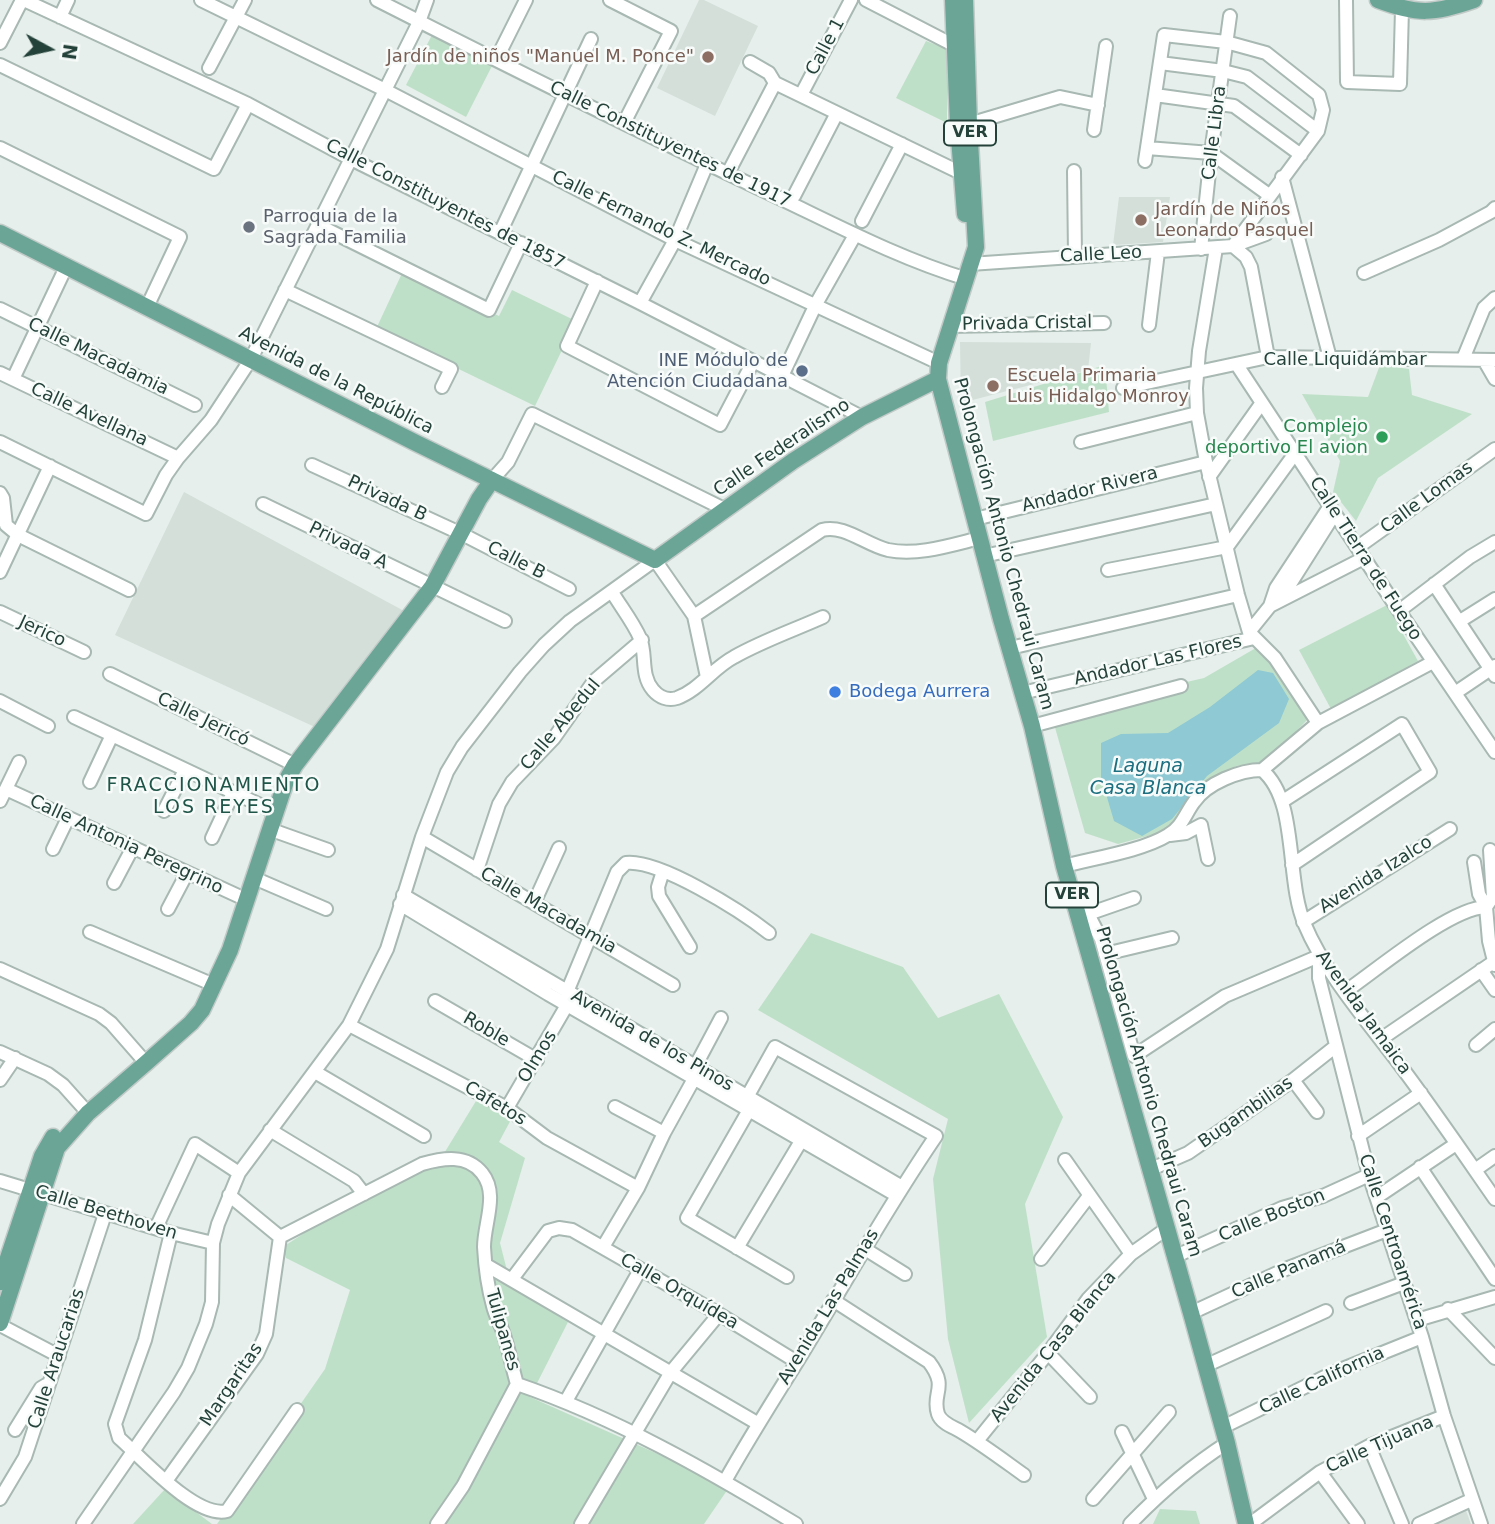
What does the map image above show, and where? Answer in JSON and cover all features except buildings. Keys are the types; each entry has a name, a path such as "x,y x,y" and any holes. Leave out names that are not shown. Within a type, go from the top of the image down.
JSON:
{"main road":[{"name":"VER","path":"953,0 969,124 977,230 976,247 969,271"},
{"name":"VER","path":"965,0 961,49 961,173 969,271"},
{"path":"1378,0 1402,9 1431,13 1474,0"},
{"name":"Avenida de la República","path":"0,233 655,560"},
{"name":"Prolongación Antonio Chedraui Caram","path":"969,271 939,363 938,379 1031,726 1073,901 1191,1313 1248,1524"},
{"name":"Calle Federalismo","path":"655,560 793,461 862,417 938,379"},
{"path":"0,1282 57,1148 88,1113 191,1023 202,1010 247,900 286,781 295,765 432,587 478,499 492,480"},
{"path":"0,1324 37,1193"}],"street":[{"name":"Calle Constituyentes de 1857","path":"23,0 248,104 351,159 862,417"},
{"path":"0,43 23,0"},
{"path":"60,17 68,0"},
{"name":"Calle Fernando Z. Mercado","path":"201,0 385,90 675,240 939,363"},
{"path":"209,68 245,0"},
{"name":"Calle Constituyentes de 1917","path":"377,0 565,95 855,235 915,262 969,271"},
{"path":"0,442 146,514 166,475 211,420 251,359 419,22 427,0"},
{"path":"496,60 526,0"},
{"path":"610,0 670,31 624,123"},
{"name":"Calle 1","path":"801,95 850,0"},
{"path":"866,0 961,49"},
{"path":"1346,0 1347,82 1400,84 1402,9"},
{"name":"Calle Libra","path":"1201,249 1230,16"},
{"path":"1145,161 1164,35 1226,43 1266,53 1319,95 1323,110 1318,131 1233,247 1246,257 1251,267 1268,357"},
{"path":"500,233 591,39"},
{"path":"1094,130 1106,46"},
{"path":"750,62 769,73 775,83 961,173"},
{"path":"1160,63 1223,71 1247,77 1318,131"},
{"path":"0,65 214,169 248,104"},
{"path":"728,173 775,83"},
{"path":"1155,95 1219,103 1245,112 1301,155"},
{"path":"969,124 1060,97 1098,104"},
{"path":"794,196 837,113"},
{"path":"862,221 902,144"},
{"path":"0,148 180,237 148,307"},
{"path":"1147,148 1211,153 1269,195"},
{"path":"640,303 675,240 708,164"},
{"path":"1074,172 1075,252"},
{"path":"1282,177 1330,358"},
{"path":"1364,273 1439,240 1495,208"},
{"path":"318,225 489,310 521,243"},
{"name":"Calle Leo","path":"969,271 1075,252 1158,252 1233,247 1266,234"},
{"path":"782,376 816,304 855,235"},
{"path":"1216,248 1197,371 1197,412 1209,477 1238,595 1252,635 1275,658 1318,723"},
{"path":"1149,325 1158,252"},
{"path":"13,379 66,267"},
{"path":"597,281 567,346 720,425 753,362"},
{"path":"285,289 450,369 442,387"},
{"path":"1463,359 1484,308 1495,298"},
{"name":"Calle Macadamia","path":"0,309 195,405"},
{"name":"Privada Cristal","path":"950,326 1104,323"},
{"name":"Calle Liquidámbar","path":"1123,388 1268,357 1490,360"},
{"path":"1490,360 1495,379"},
{"name":"Calle Tierra de Fuego","path":"1237,365 1495,752"},
{"name":"Calle Avellana","path":"0,373 178,458"},
{"path":"1209,477 1261,404"},
{"path":"1081,442 1197,412"},
{"path":"492,480 508,462 531,414 724,509"},
{"name":"Calle Lomas","path":"1270,606 1361,553 1495,449"},
{"path":"1108,570 1227,547 1296,452"},
{"name":"Andador Rivera","path":"975,519 1206,461"},
{"name":"Privada B","path":"312,465 462,534"},
{"path":"0,572 5,552 18,535 50,466"},
{"path":"0,493 6,525 18,535 129,590"},
{"name":"Privada A","path":"263,504 505,621"},
{"path":"984,556 1216,504"},
{"path":"1252,635 1270,606 1276,588 1332,510"},
{"path":"694,617 822,530 837,528 870,544 890,550 911,551 980,538"},
{"name":"Calle B","path":"462,534 569,589"},
{"path":"1399,611 1470,557 1495,542"},
{"path":"87,1522 174,1392 206,1324 213,1291 214,1243 239,1172 349,1025 387,948 422,837 447,772 470,736 544,645 570,621 655,560 694,617 707,677"},
{"path":"1434,584 1493,670 1455,693"},
{"path":"612,592 642,640 643,667 651,688 667,699 675,699 694,689 734,657 823,617"},
{"path":"1010,648 1238,595"},
{"path":"1461,621 1495,599"},
{"name":"Jerico","path":"0,612 84,652"},
{"name":"Andador Las Flores","path":"1022,693 1252,635"},
{"name":"Calle Abedul","path":"477,870 499,804 512,782 554,738 594,681 642,640"},
{"path":"1064,866 1153,843 1169,835 1182,825 1195,801 1204,791 1252,770 1262,770 1318,723 1433,662"},
{"name":"Calle Jericó","path":"110,674 295,765"},
{"path":"1031,726 1181,686"},
{"path":"0,701 48,726"},
{"path":"74,717 275,812"},
{"path":"1283,801 1402,724 1430,772 1292,865"},
{"path":"90,782 112,735"},
{"path":"3,795 19,762"},
{"path":"164,811 185,770"},
{"name":"Avenida Jamaica","path":"1262,770 1269,776 1283,801 1296,895 1303,922 1319,956 1421,1093 1495,1199"},
{"path":"212,838 233,793"},
{"name":"Calle Antonia Peregrino","path":"3,795 68,818 247,900"},
{"path":"53,849 68,818"},
{"path":"1169,835 1201,825 1208,859"},
{"path":"269,829 328,850"},
{"name":"Avenida Izalco","path":"1303,922 1450,829"},
{"name":"Calle Macadamia","path":"422,837 673,985"},
{"path":"534,903 559,848"},
{"path":"114,883 132,849"},
{"path":"1486,907 1493,897 1490,850"},
{"name":"Olmos","path":"507,1108 537,1060 567,999 617,872 626,863 636,862 663,871"},
{"path":"1381,1039 1494,962 1486,907 1479,894 1474,862"},
{"path":"690,947 683,940 659,896 657,887 663,871 727,904 769,933"},
{"path":"168,909 187,873"},
{"path":"254,878 326,909"},
{"path":"1088,914 1134,898"},
{"name":"Avenida de los Pinos","path":"401,900 567,999 695,1071 801,1141 899,1191"},
{"path":"1073,901 1088,914 1095,925 1134,1056 1225,996 1319,956"},
{"path":"1346,991 1446,920 1477,907 1486,907"},
{"path":"90,932 214,985"},
{"path":"1105,954 1172,938"},
{"name":"Calle Centroamérica","path":"1319,956 1319,978 1369,1175 1417,1320 1444,1416 1481,1524"},
{"path":"0,969 99,1014 111,1023 146,1063"},
{"path":"1481,970 1495,990"},
{"name":"Roble","path":"435,1001 537,1060"},
{"path":"603,1247 638,1188 721,1018"},
{"name":"Cafetos","path":"349,1025 507,1108 547,1138 638,1188"},
{"path":"1476,1045 1495,1029"},
{"name":"Bugambilias","path":"1149,1170 1188,1153 1293,1080 1336,1045"},
{"name":"Avenida Las Palmas","path":"725,1481 757,1423 797,1362 899,1191 936,1136 775,1047 746,1104"},
{"path":"0,1052 48,1074 63,1085 88,1113"},
{"path":"0,1080 15,1058"},
{"path":"315,1072 424,1136"},
{"path":"1293,1080 1317,1112"},
{"path":"1359,1136 1421,1093"},
{"path":"746,1104 687,1218 787,1278"},
{"name":"Avenida de los Pinos","path":"746,1104 899,1191"},
{"path":"615,1107 664,1133"},
{"path":"270,1130 354,1181 364,1194"},
{"path":"737,1248 801,1141"},
{"path":"156,1228 195,1144 239,1172"},
{"path":"1377,1197 1457,1144"},
{"path":"1475,1170 1495,1156"},
{"name":"Tulipanes","path":"279,1237 422,1164 439,1159 458,1159 473,1164 489,1187 490,1201 484,1245 486,1265 493,1308 503,1332 517,1384 566,1401 633,1434 725,1481 796,1524"},
{"path":"1065,1160 1131,1254"},
{"path":"1420,1167 1495,1279"},
{"name":"Calle Boston","path":"1174,1257 1282,1208 1323,1196 1369,1175"},
{"name":"Calle Beethoven","path":"0,1181 105,1214 214,1243"},
{"path":"229,1195 279,1237"},
{"path":"1041,1259 1089,1196"},
{"name":"Calle Araucarias","path":"0,1499 25,1457 105,1214"},
{"name":"Calle Orquídea","path":"512,1279 548,1231 559,1228 572,1230 797,1362"},
{"name":"Avenida Casa Blanca","path":"977,1441 1088,1299 1131,1254 1166,1230"},
{"name":"Calle Panamá","path":"1191,1313 1289,1268 1387,1230"},
{"path":"171,1233 145,1340 115,1424 119,1438 166,1481 208,1510 219,1513 227,1510 297,1409"},
{"name":"Margaritas","path":"166,1481 257,1354 266,1334 279,1237"},
{"path":"865,1249 905,1274"},
{"path":"486,1265 757,1423"},
{"path":"566,1401 640,1270"},
{"path":"1351,1303 1404,1283"},
{"path":"1417,1320 1495,1297"},
{"path":"833,1300 929,1362 938,1374 940,1383 937,1411 940,1419 977,1441 1024,1475"},
{"path":"1448,1309 1495,1358"},
{"path":"1205,1366 1326,1311"},
{"path":"581,1524 671,1372 719,1314"},
{"path":"0,1324 59,1356"},
{"name":"Calle California","path":"1130,1524 1225,1435 1335,1372 1422,1337"},
{"path":"1048,1353 1090,1397"},
{"path":"15,1430 41,1388 50,1381"},
{"path":"437,1524 463,1486 517,1384"},
{"path":"1093,1499 1169,1412"},
{"name":"Calle Tijuana","path":"1248,1524 1320,1472 1369,1446 1444,1416"},
{"path":"1122,1432 1154,1499"},
{"path":"1369,1446 1402,1524"},
{"path":"1320,1472 1358,1524"},
{"path":"1419,1524 1471,1500"}],"shaded area":[{"name":"Jardín de niños \"Manuel M. Ponce\"","path":"699,0 758,26 715,116 657,88"},
{"name":"Jardín de Niños Leonardo Pasquel","path":"1119,197 1170,197 1163,242 1113,245"},
{"name":"Escuela Primaria Luis Hidalgo Monroy","path":"960,342 1091,343 1088,370 961,403"},
{"path":"184,492 406,612 317,728 115,635"},
{"path":"1465,1508 1471,1524 1435,1524"}],"green space":[{"path":"433,33 493,64 466,117 406,85"},
{"path":"926,41 947,49 947,123 896,98"},
{"path":"404,269 499,316 512,290 576,321 535,406 376,329"},
{"path":"1105,365 1109,412 993,441 985,402"},
{"name":"Complejo deportivo El avion","path":"1380,365 1409,369 1412,395 1472,414 1378,478 1356,521 1333,492 1340,461 1302,394 1368,397"},
{"path":"1387,605 1418,661 1331,709 1299,650"},
{"path":"1261,645 1307,720 1267,762 1236,766 1210,785 1170,830 1118,844 1085,833 1054,724 1130,695 1204,678"},
{"path":"811,933 903,967 938,1018 999,994 1063,1117 1025,1204 1047,1337 969,1423 948,1339 933,1179 948,1119 758,1010"},
{"path":"476,1101 514,1114 499,1142 525,1158 500,1243 511,1286 568,1322 530,1397 730,1486 704,1524 217,1524 325,1369 350,1290 286,1258 283,1247 359,1197 443,1155"},
{"path":"165,1489 212,1524 133,1524"},
{"path":"1160,1509 1196,1511 1200,1524 1153,1524"}],"water":[{"name":"Laguna Casa Blanca","path":"1258,670 1273,673 1289,699 1279,723 1207,776 1172,819 1142,836 1114,821 1101,777 1101,743 1121,734 1168,733 1210,707"}],"place":[{"name":"Jardín de niños \"Manuel M. Ponce\"","path":"708,57"},
{"name":"Jardín de Niños Leonardo Pasquel","path":"1141,220"},
{"name":"Parroquia de la Sagrada Familia","path":"249,227"},
{"name":"INE Módulo de Atención Ciudadana","path":"802,371"},
{"name":"Escuela Primaria Luis Hidalgo Monroy","path":"993,386"},
{"name":"Complejo deportivo El avion","path":"1382,437"},
{"name":"Bodega Aurrera","path":"835,692"}],"district":[{"name":"FRACCIONAMIENTO LOS REYES","path":"214,797"}]}
